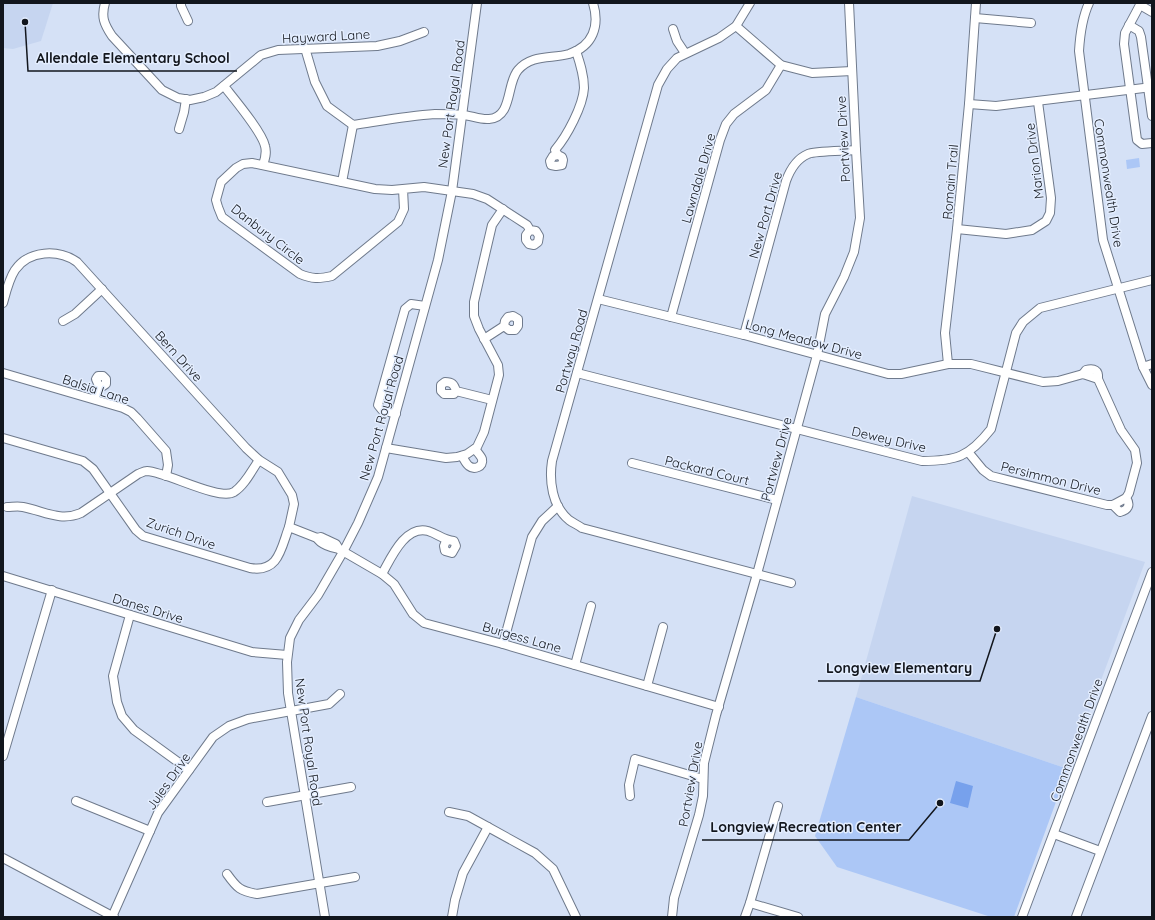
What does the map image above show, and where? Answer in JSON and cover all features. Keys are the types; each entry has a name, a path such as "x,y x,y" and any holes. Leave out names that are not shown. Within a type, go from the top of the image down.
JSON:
{"street":[{"path":"105,3 102,14 106,27 112,36 162,90 178,98 186,100 179,129"},
{"path":"181,3 188,21"},
{"name":"New Port Royal Road","path":"325,917 288,693 287,655 290,638 299,620 318,595 341,550 358,523 378,477 438,260 452,191 477,3"},
{"path":"305,48 315,82 327,106 353,125 435,114 462,114 488,119 497,117 505,108 513,78 518,70 529,62 538,58 568,54 589,41 595,31 597,21 593,3"},
{"name":"Portway Road","path":"750,3 736,26 719,38 677,58 667,69 658,85 552,461 550,475 553,492 558,506 568,519 582,528 791,583"},
{"name":"Portview Drive","path":"672,917 674,898 699,815 703,796 704,762 718,706 757,574 817,355 825,314 844,277 854,252 860,218 849,3"},
{"name":"Romain Trail","path":"948,364 945,333 969,104 976,3"},
{"name":"Commonwealth Drive","path":"1089,3 1080,32 1079,51 1103,240 1143,367 1152,386"},
{"path":"1152,12 1140,4 1125,33 1124,44 1137,140 1142,144 1152,142"},
{"path":"975,18 1031,24"},
{"path":"1129,25 1139,31 1141,37 1150,88 1152,116"},
{"path":"736,26 781,65 812,73 852,71"},
{"path":"673,29 685,53"},
{"name":"Hayward Lane","path":"186,100 204,97 216,92 261,55 278,50 378,46 400,41 424,32"},
{"path":"558,155 555,150 570,127 580,104 584,89 582,72 576,50"},
{"name":"Lawndale Drive","path":"671,317 720,140 726,124 734,114 766,90 781,65"},
{"path":"224,86 262,137 266,147 263,165"},
{"path":"969,104 996,106 1150,88"},
{"name":"Marion Drive","path":"957,229 1006,234 1032,230 1046,222 1050,213 1051,198 1038,102"},
{"path":"342,182 353,125"},
{"name":"New Port Drive","path":"744,335 786,181 791,170 797,162 808,154 856,150"},
{"name":"Danbury Circle","path":"403,189 404,209 398,222 332,276 312,279 300,274 222,217 216,200 221,182 236,168 243,164 263,165 375,189 392,190 424,187 473,194 487,199 503,209 527,225 530,230"},
{"path":"386,448 446,458 462,456 477,447 484,432 499,375 498,364 484,339 474,316 474,302 492,225 503,209"},
{"name":"Bern Drive","path":"3,303 8,285 15,270 23,262 40,254 59,254 69,256 77,262 240,442 259,460 278,472 292,495 294,504 289,527"},
{"name":"Dewey Drive","path":"577,372 922,461 941,461 969,453 981,442 991,429 1016,333 1023,322 1040,308 1152,280"},
{"path":"63,321 75,314 102,289"},
{"name":"Long Meadow Drive","path":"598,299 744,335 888,374 901,374 948,364 971,364 1005,373"},
{"path":"396,414 382,410 378,405 382,390 405,309 411,304 426,306"},
{"path":"484,339 504,326"},
{"path":"1143,367 1152,364"},
{"name":"Balsia Lane","path":"3,373 94,399 131,412 166,451 168,465 166,476"},
{"name":"Persimmon Drive","path":"969,453 983,470 991,476 1107,505 1113,505 1126,498 1129,493 1137,463 1135,450 1121,430 1098,379 1082,374 1058,381 1043,382 1005,373"},
{"path":"94,399 99,386"},
{"path":"456,391 492,400"},
{"name":"Zurich Drive","path":"3,438 83,461 94,469 136,530 143,536 250,568 258,569 267,568 274,563 279,555 289,527"},
{"path":"462,456 469,466 475,468 480,467 482,459 474,449"},
{"path":"7,507 21,506 63,518 72,517 81,513 138,474 146,471 166,476 206,490 233,493 240,487 259,460"},
{"name":"Packard Court","path":"632,463 777,500"},
{"path":"503,644 532,537 542,521 558,506"},
{"path":"289,527 317,538 319,541 341,550"},
{"path":"382,574 401,542 414,531 427,530 446,541"},
{"name":"Burgess Lane","path":"341,550 382,574 394,584 413,614 424,623 503,644 718,706"},
{"name":"Commonwealth Drive","path":"1022,917 1152,572"},
{"name":"Danes Drive","path":"3,576 252,652 287,655"},
{"path":"3,756 52,590"},
{"path":"575,665 591,606"},
{"path":"130,615 113,676 117,702 122,716 134,730 189,770"},
{"path":"647,686 662,628"},
{"name":"Jules Drive","path":"113,917 158,812 213,738 229,726 248,719 328,704 340,694"},
{"path":"1076,917 1100,850 1152,716"},
{"path":"630,796 629,785 635,759 703,779"},
{"path":"267,802 351,787"},
{"path":"76,801 150,831"},
{"path":"745,917 778,806"},
{"path":"449,812 468,816 536,853 553,869 576,917"},
{"path":"452,917 455,900 463,873 488,827"},
{"path":"1054,834 1100,850"},
{"path":"3,858 113,917"},
{"path":"227,874 236,887 245,892 258,894 355,877"},
{"path":"750,903 798,917"}],"shaded area":[{"path":"3,3 53,3 41,41 13,49 3,48"},
{"path":"1139,158 1140,167 1127,169 1126,160"},
{"path":"912,496 1145,562 1068,769 856,697"},
{"path":"856,697 1068,769 1014,917 991,917 837,867 815,836"},
{"path":"956,781 973,786 968,808 950,803"}],"place":[{"name":"Allendale Elementary School","path":"25,22"},
{"name":"Longview Elementary","path":"997,629"},
{"name":"Longview Recreation Center","path":"940,803"}]}
